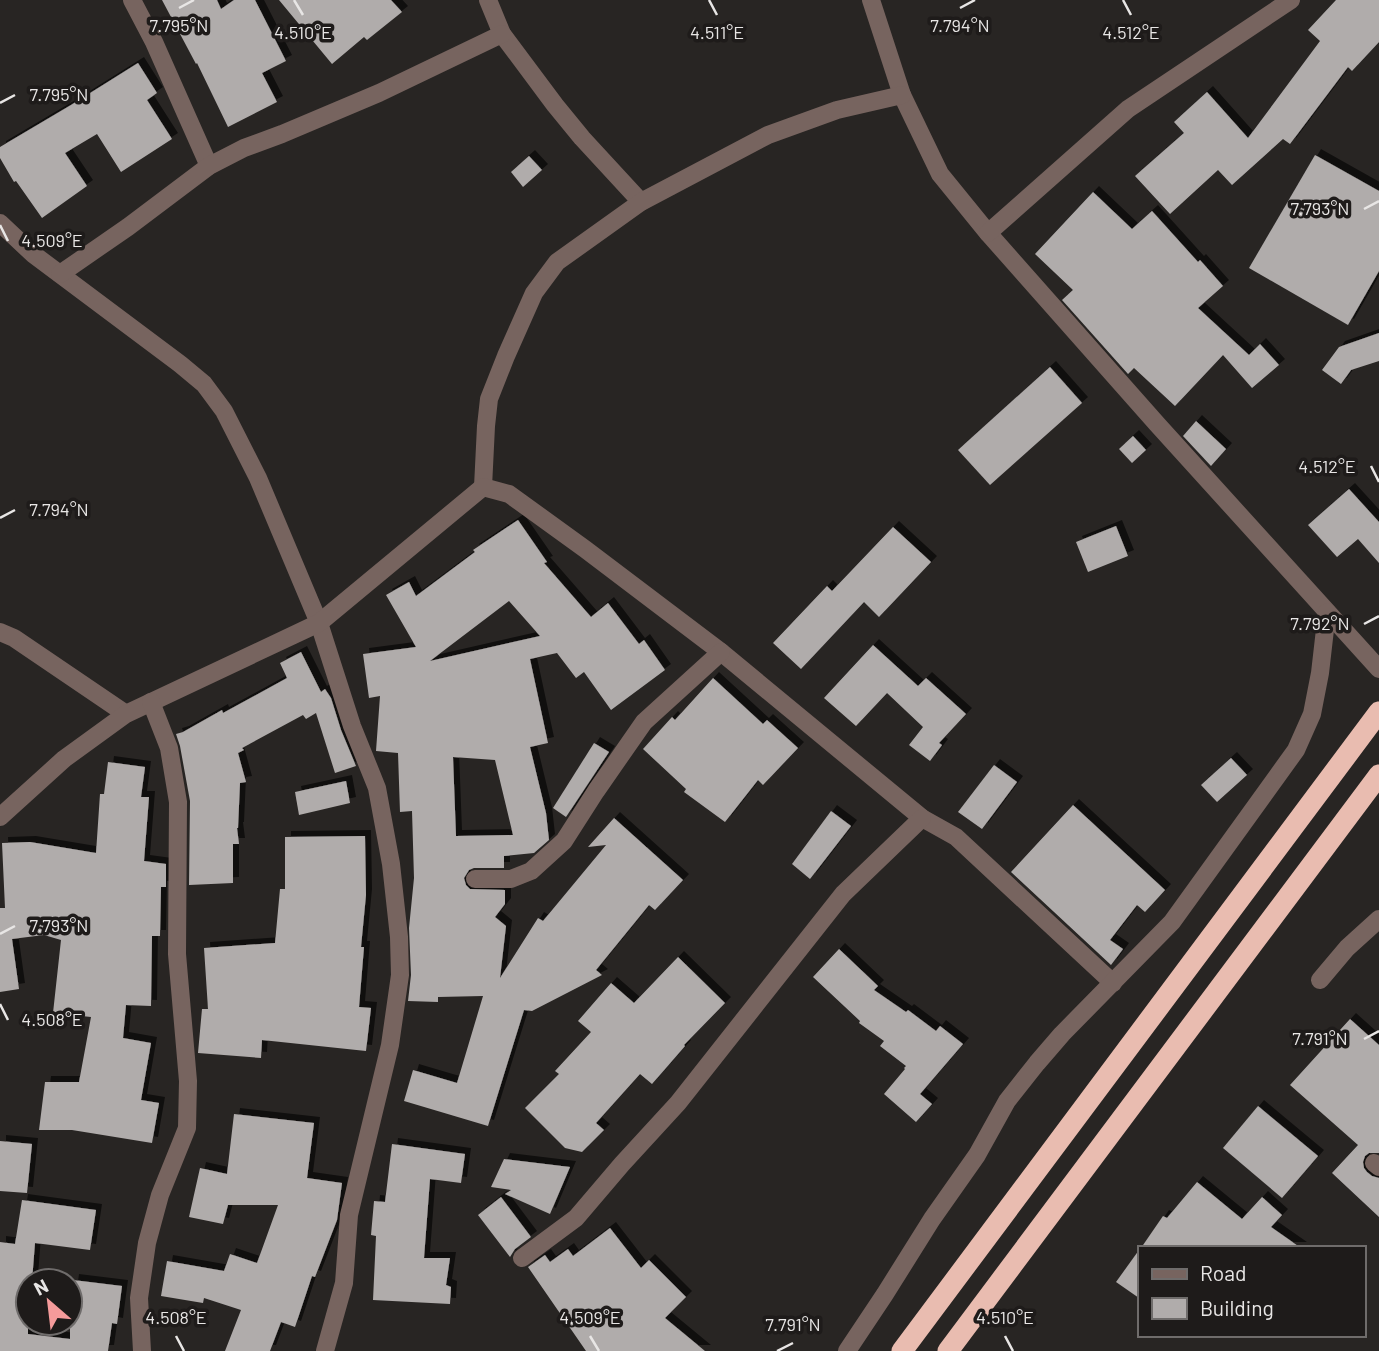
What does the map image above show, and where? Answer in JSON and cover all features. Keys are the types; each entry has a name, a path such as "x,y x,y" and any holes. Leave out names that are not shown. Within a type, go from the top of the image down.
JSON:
{"highway":[{"path":"902,1351 1379,712"},
{"path":"948,1351 1379,776"}],"street":[{"path":"132,0 154,42 209,166"},
{"path":"488,0 502,34 555,105 641,202"},
{"path":"872,0 902,95 940,174 988,233 1166,434 1379,669"},
{"path":"988,233 1128,109 1291,0"},
{"path":"60,274 209,166 244,148 379,93 502,34"},
{"path":"0,817 64,758 126,714 319,623 483,487 489,399 534,293 557,262 641,202 768,135 837,110 902,95"},
{"path":"0,223 33,254 204,384 224,411 258,478 319,623 352,726 377,788 391,864 400,975 390,1045 349,1216 344,1283 325,1351"},
{"path":"483,487 509,494 585,549 721,652 922,818 956,837 1112,983"},
{"path":"847,1351 932,1219 977,1155 1007,1101 1062,1034 1172,922 1296,750 1312,713 1327,612"},
{"path":"0,632 14,638 126,714"},
{"path":"475,879 511,879 531,871 564,841 644,722 721,652"},
{"path":"142,1351 139,1298 147,1243 160,1195 187,1128 188,1082 177,954 178,802 169,748 151,702"},
{"path":"522,1258 576,1218 678,1104 843,894 922,818"},
{"path":"1320,980 1347,948 1379,919"}],"building":[{"path":"162,0 217,0 221,9 234,0 255,0 286,61 262,73 277,102 228,127"},
{"path":"279,0 391,0 402,12 367,40 364,37 332,64"},
{"path":"1336,0 1379,0 1379,42 1352,71 1348,67 1290,144 1283,139 1232,185 1218,170 1170,214 1135,176 1184,133 1174,122 1207,92 1248,138 1320,41 1308,30"},
{"path":"138,63 157,93 147,100 172,139 121,172 97,134 65,153 87,186 42,218 16,181 14,182 0,158 0,147"},
{"path":"1315,155 1379,191 1379,271 1348,325 1249,268"},
{"path":"529,156 542,170 523,187 511,172"},
{"path":"1093,192 1132,229 1152,211 1223,286 1198,308 1249,355 1260,344 1279,365 1252,388 1223,355 1175,406 1134,368 1128,374 1062,300 1073,290 1035,254"},
{"path":"1379,333 1379,361 1351,370 1341,384 1322,370 1339,347"},
{"path":"1050,367 1082,403 990,485 958,450"},
{"path":"1196,421 1226,449 1211,466 1183,436"},
{"path":"1133,436 1146,450 1132,463 1119,449"},
{"path":"1349,489 1379,522 1379,563 1358,539 1337,557 1308,525"},
{"path":"518,520 547,562 544,563 591,617 608,603 639,644 644,640 665,670 611,710 584,672 576,678 557,653 530,659 548,743 530,747 546,813 549,840 534,853 504,856 504,868 474,868 469,870 464,878 470,889 505,890 505,904 495,917 506,926 500,978 538,918 543,921 606,845 588,847 614,818 683,880 655,910 649,905 596,970 602,975 532,1011 524,1010 488,1126 404,1101 413,1070 457,1083 483,996 438,997 438,1002 408,1001 411,975 409,928 414,878 412,811 400,812 398,753 376,751 380,696 369,698 363,654 416,647 386,595 409,582 416,596 475,552 473,550","holes":["509,601 540,636 430,661 455,642","453,757 495,760 513,835 456,836"]},
{"path":"1116,526 1128,556 1088,572 1076,542"},
{"path":"893,527 931,562 879,617 864,602 801,669 773,643 827,586 832,591"},
{"path":"873,645 918,686 926,678 966,714 939,743 942,745 930,761 909,745 923,727 887,693 856,726 824,698"},
{"path":"301,652 321,692 325,689 331,698 356,766 335,773 316,713 306,719 303,715 242,748 244,750 238,753 246,782 240,783 237,828 239,844 233,844 233,883 189,885 190,801 176,734 222,710 223,713 287,678 280,663"},
{"path":"713,678 763,724 767,720 798,748 763,785 758,780 725,822 684,792 686,789 643,749 672,717 675,720"},
{"path":"594,743 609,752 566,817 553,808"},
{"path":"1231,758 1247,775 1217,802 1201,785"},
{"path":"108,762 145,767 141,797 149,797 144,861 166,864 166,887 161,887 160,936 152,936 151,1006 126,1005 123,1038 151,1043 141,1100 159,1103 152,1143 72,1130 39,1130 45,1082 79,1082 91,1017 53,1013 61,940 44,935 12,939 19,989 0,992 0,908 5,908 2,843 30,842 96,853 100,794 104,794"},
{"path":"994,765 1017,782 982,829 958,812"},
{"path":"346,781 350,803 299,815 295,792"},
{"path":"1073,805 1165,890 1145,912 1137,905 1110,940 1123,949 1111,965 1011,872"},
{"path":"831,811 851,826 810,879 792,864"},
{"path":"365,836 366,895 359,1007 371,1008 366,1051 262,1040 261,1058 198,1053 202,1009 208,1009 204,948 275,943 280,889 285,889 285,837"},
{"path":"839,949 878,986 874,990 936,1031 940,1026 963,1044 920,1094 932,1104 916,1122 884,1094 906,1066 880,1046 884,1041 859,1023 860,1021 813,977"},
{"path":"678,957 725,1003 684,1045 652,1084 640,1074 596,1123 604,1130 582,1152 565,1148 525,1108 559,1074 555,1071 591,1032 578,1021 611,983 634,1003"},
{"path":"1350,1019 1379,1045 1379,1153 1369,1153 1363,1162 1367,1172 1379,1178 1379,1217 1332,1173 1358,1145 1290,1085"},
{"path":"1258,1106 1318,1156 1282,1198 1223,1148"},
{"path":"234,1114 314,1123 307,1178 342,1183 337,1220 315,1277 312,1276 295,1327 281,1322 270,1351 225,1351 241,1310 204,1298 203,1303 161,1296 167,1261 224,1271 230,1254 257,1263 278,1205 228,1205 223,1224 189,1217 200,1168 227,1174"},
{"path":"0,1141 32,1144 27,1193 0,1191"},
{"path":"392,1144 465,1154 461,1183 430,1179 424,1258 450,1258 446,1285 451,1287 450,1304 373,1300 376,1236 371,1235 374,1201 385,1202"},
{"path":"504,1159 570,1167 550,1214 505,1194 511,1190 491,1187"},
{"path":"1197,1182 1242,1219 1262,1197 1282,1215 1271,1227 1298,1246 1142,1246 1163,1216 1167,1218"},
{"path":"501,1197 531,1237 515,1249 510,1257 478,1215"},
{"path":"22,1200 96,1210 90,1250 35,1243 33,1267 14,1267 14,1337 84,1337 84,1281 122,1286 117,1324 112,1323 108,1351 0,1351 0,1242 15,1244"},
{"path":"610,1228 641,1268 649,1260 686,1297 665,1318 705,1351 586,1351 528,1267 545,1255 550,1262 568,1249 573,1256"},
{"path":"1138,1251 1138,1297 1116,1282"}]}
